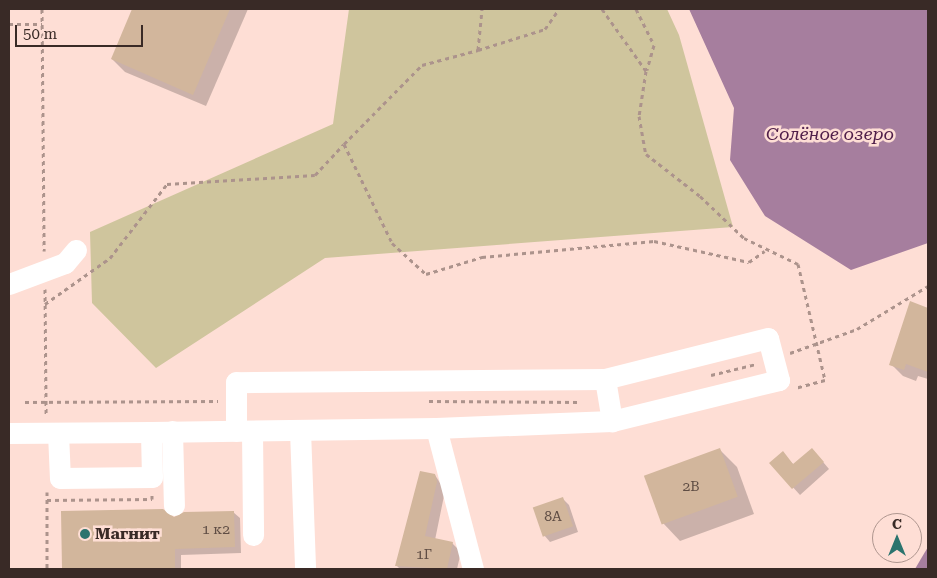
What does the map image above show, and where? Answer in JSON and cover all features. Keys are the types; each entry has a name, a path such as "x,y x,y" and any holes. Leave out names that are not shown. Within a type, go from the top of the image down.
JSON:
{"street":[{"path":"9,284 44,273 65,263 76,250"},
{"path":"9,433 244,431 436,428 612,421 780,380 768,338 605,379 236,382 244,431 253,535"},
{"path":"605,379 612,421"},
{"path":"436,428 473,569"},
{"path":"300,430 305,569"},
{"path":"172,431 174,505"},
{"path":"58,433 60,478 152,477 151,432"}],"path":[{"path":"42,9 46,402"},
{"path":"478,50 482,9"},
{"path":"45,304 110,258 167,184 315,175 422,65 545,29 558,9"},
{"path":"602,9 646,71"},
{"path":"636,9 654,45 646,71 639,116 646,154 700,196 744,238 765,251 798,264 812,329"},
{"path":"9,24 42,24"},
{"path":"344,144 392,243 426,274 482,258 654,241 749,262 765,251"},
{"path":"774,359 857,329 928,286"},
{"path":"47,495 48,569"},
{"path":"47,500 152,498"}],"shaded area":[{"path":"349,9 667,9 679,35 733,227 325,258 156,368 92,303 90,232 333,124"}],"water":[{"name":"Солёное озеро","path":"689,9 928,9 928,243 851,270 765,216 730,160 734,108"},
{"path":"928,547 928,569 915,569 918,563 922,563 922,557"}],"building":[{"path":"132,9 230,9 193,95 111,59"},
{"path":"910,301 928,308 928,372 906,364 904,370 889,365"},
{"path":"720,448 738,497 662,525 644,476"},
{"path":"812,448 824,462 792,489 769,463 783,451 793,464"},
{"path":"420,471 435,474 437,482 425,536 453,542 447,569 395,566"},
{"path":"563,497 573,526 543,537 533,507"},
{"path":"163,509 174,517 184,512 234,511 235,547 175,549 175,569 62,569 61,511"}],"place":[{"name":"Магнит","path":"85,534"}]}
